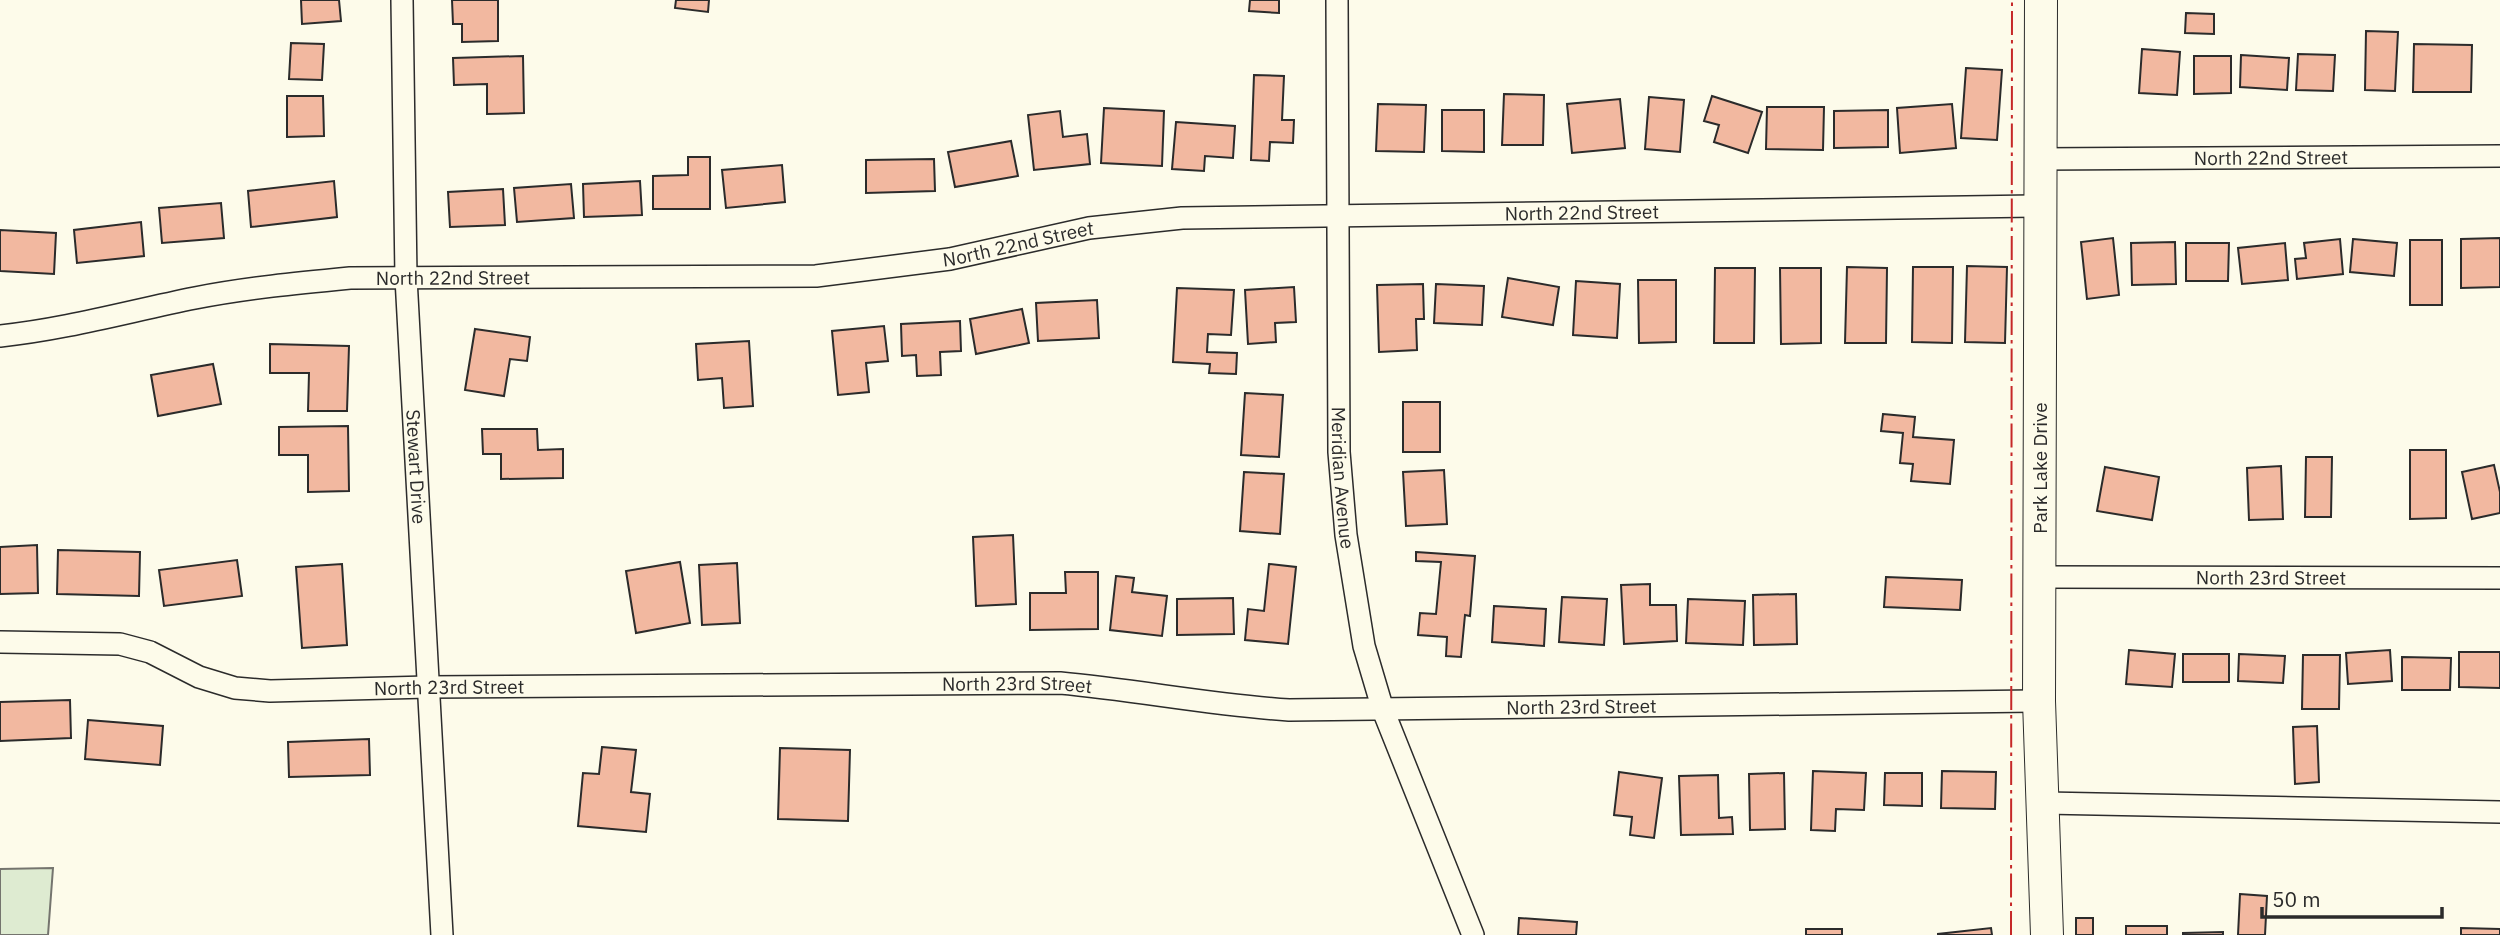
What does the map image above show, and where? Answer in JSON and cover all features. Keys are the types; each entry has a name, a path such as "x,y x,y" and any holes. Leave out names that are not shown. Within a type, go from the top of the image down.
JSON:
{"street":[{"name":"Stewart Drive","path":"402,0 406,278 442,935"},
{"name":"Meridian Avenue","path":"1337,0 1339,452 1346,536 1364,646 1383,710 1473,935"},
{"name":"Park Lake Drive","path":"2040,0 2039,701 2045,803 2047,935"},
{"name":"North 22nd Street","path":"2040,159 2500,156"},
{"name":"North 22nd Street","path":"0,336 97,322 193,299 274,285 350,278 816,276 950,259 1089,228 1182,218 2040,206"},
{"name":"North 23rd Street","path":"2040,577 2500,578"},
{"name":"North 23rd Street","path":"0,642 120,644 150,652 199,677 236,688 258,690 1060,683 1119,688 1229,706 1289,710 2039,701"},
{"path":"2045,803 2500,812"}],"green space":[{"path":"53,868 48,935 0,935 0,869"}],"building":[{"path":"301,0 339,0 341,21 302,24"},
{"path":"452,0 498,0 498,41 462,42 462,24 453,24"},
{"path":"676,0 709,0 708,12 675,8"},
{"path":"1250,0 1279,0 1279,13 1249,11"},
{"path":"2186,13 2214,14 2214,34 2185,33"},
{"path":"2366,31 2398,32 2395,91 2365,90"},
{"path":"291,43 324,44 322,80 289,79"},
{"path":"2414,44 2472,45 2471,92 2413,92"},
{"path":"2142,49 2180,52 2177,95 2139,93"},
{"path":"2298,54 2335,55 2333,91 2296,90"},
{"path":"2241,55 2289,58 2287,90 2240,87"},
{"path":"523,56 524,113 487,114 487,84 454,85 453,58"},
{"path":"2194,56 2231,56 2231,93 2194,94"},
{"path":"1966,68 2002,70 1997,140 1961,138"},
{"path":"1254,75 1284,76 1282,120 1294,120 1293,143 1270,142 1269,161 1251,160"},
{"path":"1504,94 1544,95 1543,145 1502,145"},
{"path":"287,96 323,96 324,136 287,137"},
{"path":"1712,96 1762,112 1748,153 1714,142 1719,125 1704,121"},
{"path":"1649,97 1684,100 1680,152 1645,149"},
{"path":"1620,99 1625,148 1572,153 1567,104"},
{"path":"1378,104 1426,105 1424,152 1376,151"},
{"path":"1952,104 1956,148 1900,153 1897,108"},
{"path":"1767,107 1824,107 1823,150 1766,149"},
{"path":"1104,108 1164,111 1162,166 1101,163"},
{"path":"1442,110 1484,110 1484,152 1442,151"},
{"path":"1888,110 1888,147 1834,148 1834,111"},
{"path":"1060,111 1063,137 1087,134 1090,164 1034,170 1028,115"},
{"path":"1176,122 1235,126 1233,158 1205,156 1204,171 1172,169"},
{"path":"1011,141 1018,176 955,187 948,152"},
{"path":"688,157 710,157 710,209 653,209 653,176 688,175"},
{"path":"934,159 935,191 866,193 866,160"},
{"path":"782,165 785,202 726,208 722,170"},
{"path":"334,181 337,217 251,227 248,191"},
{"path":"640,181 642,215 584,217 583,184"},
{"path":"571,184 574,218 517,222 514,188"},
{"path":"503,189 505,225 450,227 448,192"},
{"path":"221,203 224,238 162,243 159,208"},
{"path":"141,222 144,256 77,263 74,230"},
{"path":"0,230 56,233 54,274 0,271"},
{"path":"2113,238 2119,295 2087,299 2081,242"},
{"path":"2500,238 2500,287 2461,288 2461,239"},
{"path":"2340,239 2343,274 2297,279 2295,259 2306,258 2304,243"},
{"path":"2353,239 2397,243 2394,276 2350,272"},
{"path":"2410,240 2442,240 2442,305 2410,305"},
{"path":"2175,242 2176,284 2132,285 2131,243"},
{"path":"2186,243 2229,243 2228,281 2186,281"},
{"path":"2285,243 2288,280 2242,284 2238,248"},
{"path":"1967,266 2007,267 2005,343 1965,342"},
{"path":"1847,267 1887,268 1886,343 1845,343"},
{"path":"1913,267 1953,267 1952,343 1912,342"},
{"path":"1715,268 1755,268 1754,343 1714,343"},
{"path":"1780,268 1821,268 1821,343 1781,344"},
{"path":"1508,278 1559,287 1553,325 1502,317"},
{"path":"1638,280 1676,280 1676,342 1639,343"},
{"path":"1576,281 1620,284 1617,338 1573,335"},
{"path":"1423,284 1424,319 1416,319 1417,350 1379,352 1377,285"},
{"path":"1436,284 1484,286 1482,325 1434,323"},
{"path":"1294,287 1296,322 1275,323 1276,342 1248,344 1245,290"},
{"path":"1177,288 1234,290 1231,335 1208,334 1207,352 1237,353 1236,374 1209,373 1210,364 1173,362"},
{"path":"1097,300 1099,338 1038,341 1036,303"},
{"path":"1022,309 1029,343 976,354 970,319"},
{"path":"960,321 961,351 940,352 941,375 917,376 916,355 902,356 901,324"},
{"path":"884,326 888,361 866,363 869,392 838,395 832,331"},
{"path":"475,329 530,337 527,361 510,359 504,396 465,390"},
{"path":"749,341 753,406 724,408 722,378 698,380 696,344"},
{"path":"270,344 349,346 347,411 308,411 309,373 270,373"},
{"path":"213,364 221,404 158,416 151,375"},
{"path":"1245,393 1283,395 1279,457 1241,455"},
{"path":"1403,402 1440,402 1440,452 1403,452"},
{"path":"1883,414 1915,417 1913,437 1954,440 1950,484 1911,481 1913,464 1900,463 1903,433 1881,431"},
{"path":"348,426 349,491 308,492 308,455 279,455 279,427"},
{"path":"482,429 537,429 538,450 563,449 563,478 501,479 501,454 483,454"},
{"path":"2410,450 2446,450 2446,518 2410,519"},
{"path":"2306,457 2332,457 2331,517 2305,517"},
{"path":"2494,465 2500,492 2500,513 2472,519 2462,472"},
{"path":"2281,466 2283,519 2249,520 2247,468"},
{"path":"2105,467 2159,477 2152,520 2097,511"},
{"path":"1444,470 1447,524 1406,526 1403,472"},
{"path":"1244,472 1284,474 1280,534 1240,531"},
{"path":"1013,535 1016,604 976,606 973,537"},
{"path":"37,545 38,593 0,594 0,547"},
{"path":"58,550 140,552 139,596 57,594"},
{"path":"1416,552 1475,556 1470,616 1465,615 1461,657 1446,656 1447,637 1418,635 1420,613 1436,614 1441,562 1416,561"},
{"path":"237,560 242,596 164,606 159,570"},
{"path":"680,562 690,623 636,633 626,571"},
{"path":"737,563 740,623 702,625 699,565"},
{"path":"342,564 347,645 302,648 296,567"},
{"path":"1269,564 1296,567 1288,644 1245,640 1248,609 1264,611"},
{"path":"1065,572 1098,572 1098,629 1030,630 1030,593 1066,593"},
{"path":"1116,576 1134,578 1132,592 1167,596 1162,636 1110,630"},
{"path":"1886,577 1962,580 1960,610 1884,607"},
{"path":"1650,584 1650,605 1676,605 1677,641 1624,644 1621,585"},
{"path":"1796,594 1797,644 1754,645 1753,595"},
{"path":"1562,597 1607,599 1604,645 1559,642"},
{"path":"1233,598 1234,634 1177,635 1177,599"},
{"path":"1688,599 1745,601 1743,645 1686,643"},
{"path":"1494,606 1546,609 1544,646 1492,642"},
{"path":"2129,650 2175,654 2172,687 2126,684"},
{"path":"2390,650 2392,681 2348,684 2346,653"},
{"path":"2459,652 2500,652 2500,688 2459,687"},
{"path":"2183,654 2229,654 2229,682 2183,682"},
{"path":"2239,654 2285,656 2283,683 2238,681"},
{"path":"2303,655 2340,655 2339,709 2302,709"},
{"path":"2402,657 2451,658 2450,690 2402,690"},
{"path":"70,700 71,738 0,741 0,702"},
{"path":"88,720 163,726 160,765 85,759"},
{"path":"2317,726 2319,782 2295,784 2293,727"},
{"path":"369,739 370,775 289,777 288,742"},
{"path":"602,747 636,750 631,792 650,794 646,832 578,826 583,773 599,774"},
{"path":"780,748 850,750 848,821 778,819"},
{"path":"1813,771 1866,773 1864,810 1836,809 1835,831 1811,830"},
{"path":"1942,771 1996,772 1995,809 1941,808"},
{"path":"1619,772 1662,778 1654,838 1630,835 1632,817 1614,815"},
{"path":"1784,773 1785,829 1750,830 1749,774"},
{"path":"1885,773 1922,773 1922,806 1884,805"},
{"path":"1718,775 1719,818 1732,817 1733,834 1681,835 1679,776"},
{"path":"2240,894 2267,896 2265,935 2238,935"},
{"path":"1519,918 1577,922 1576,935 1518,935"},
{"path":"2076,918 2093,918 2093,935 2076,935"},
{"path":"2126,926 2167,926 2167,935 2126,935"},
{"path":"1991,928 1992,935 1938,935 1938,934"},
{"path":"2461,928 2500,929 2500,935 2461,935"},
{"path":"1806,929 1842,929 1842,935 1806,935"},
{"path":"2223,932 2223,935 2183,935 2183,933"}],"power":[{"path":"2011,935 2012,0"}]}
